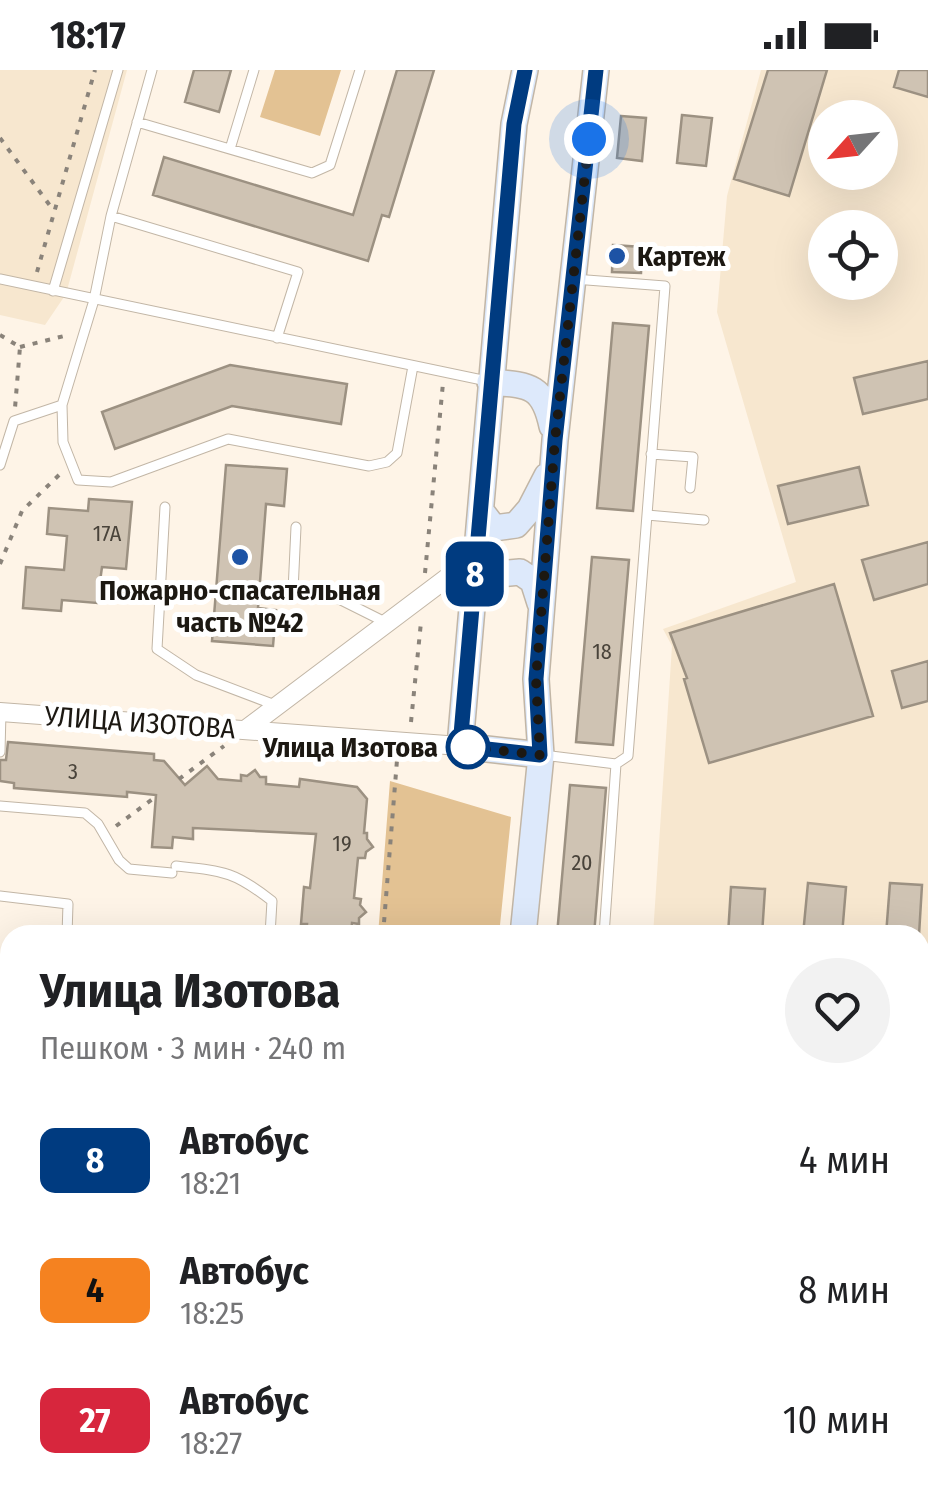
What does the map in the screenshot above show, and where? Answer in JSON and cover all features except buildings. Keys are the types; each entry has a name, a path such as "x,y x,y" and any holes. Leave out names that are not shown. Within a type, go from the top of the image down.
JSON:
{"street":[{"path":"526,70 514,124 460,746 540,755"},
{"path":"524,925 540,755 536,679 554,451 596,70"},
{"path":"481,511 494,528 516,526 536,499 554,451 542,397 528,385 490,382"},
{"path":"245,730 476,556"},
{"path":"474,591 498,574 520,572 533,581 542,608"},
{"name":"УЛИЦА ИЗОТОВА","path":"0,712 460,746"}],"lane":[{"path":"53,291 118,70"},
{"path":"152,70 111,216 94,300 62,405 64,442 78,480 111,482 228,439 369,466 386,462 397,453 413,366"},
{"path":"230,149 254,70"},
{"path":"137,122 312,173 330,164 360,70"},
{"path":"111,216 298,272 277,338"},
{"path":"0,279 490,382"},
{"path":"540,755 616,764 628,756 664,286 574,279"},
{"path":"0,466 14,421 62,405"},
{"path":"652,454 693,458 690,488"},
{"path":"165,507 157,649 196,674 277,706"},
{"path":"646,515 704,520"},
{"path":"296,527 293,590 333,596 387,622"},
{"path":"0,712 0,752"},
{"path":"605,925 616,764"},
{"path":"0,806 84,813 129,869 229,871 272,901 271,925"},
{"path":"0,896 68,904 67,925"}],"path":[{"path":"32,287 94,70"},
{"path":"0,138 54,211"},
{"path":"0,335 20,348 84,330"},
{"path":"14,421 20,348"},
{"path":"384,925 423,596 444,372"},
{"path":"0,564 30,499 72,465"},
{"path":"179,779 245,730"},
{"path":"104,835 154,798"}],"shaded area":[{"path":"0,70 127,70 66,294 45,325 0,315"},
{"path":"275,70 341,70 320,136 260,117"},
{"path":"761,70 928,70 928,925 654,925 672,646 663,629 796,582 717,312 727,196"},
{"path":"390,781 511,817 500,925 379,925"}],"bus line":[{"name":"8","path":"525,70 514,124 492,351 460,746 540,755 536,679 555,440 596,70"}],"place":[{"name":"Картеж","path":"617,256"},
{"name":"Пожарно-спасательная часть №42","path":"240,557"},
{"name":"Улица Изотова","path":"468,747"}],"route":[{"path":"468,747 540,755 536,679 555,440 589,139"}]}
